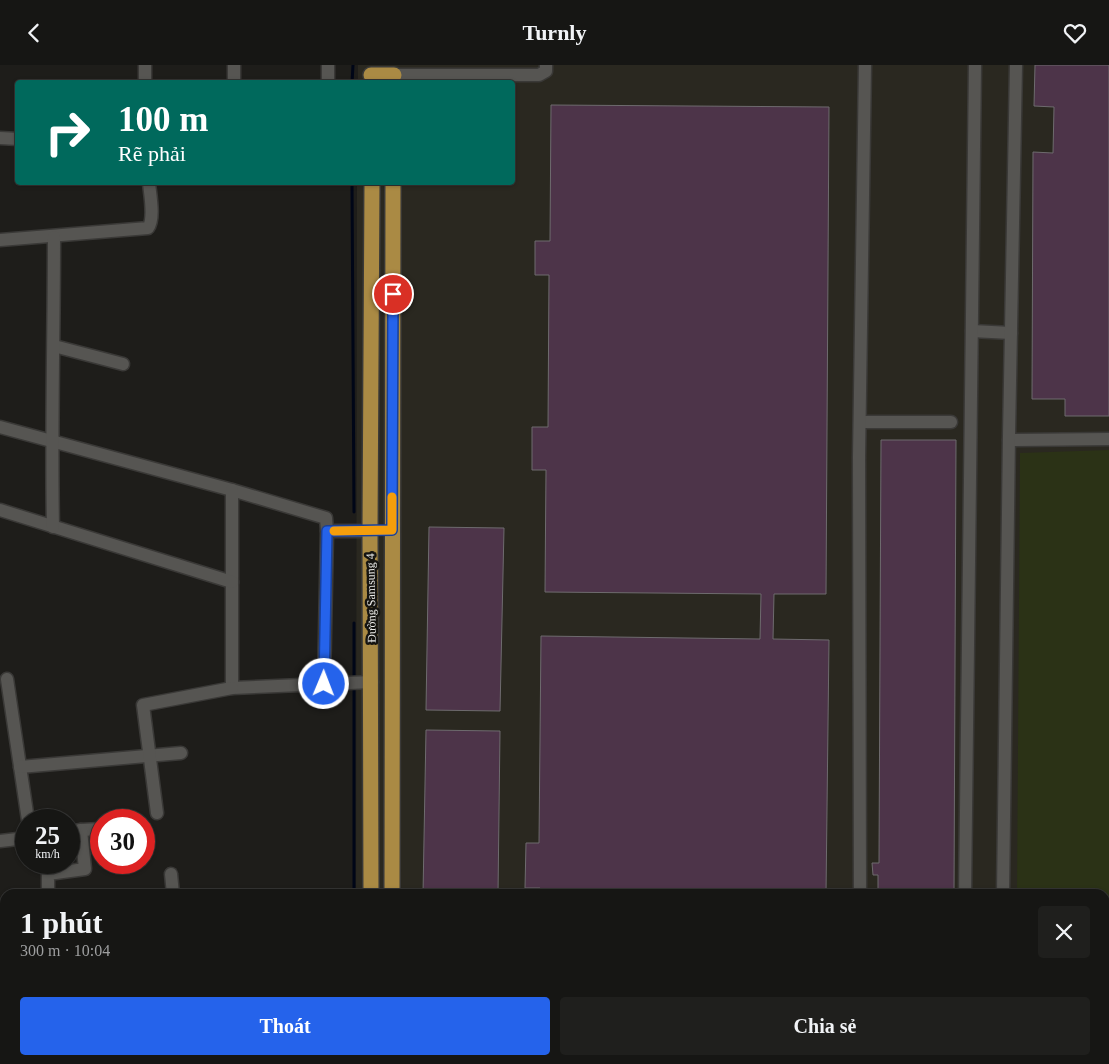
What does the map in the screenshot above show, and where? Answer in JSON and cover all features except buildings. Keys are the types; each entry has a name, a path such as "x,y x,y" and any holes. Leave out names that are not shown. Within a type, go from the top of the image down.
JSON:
{"main road":[{"path":"371,74 394,74"},
{"name":"Đường Samsung 4","path":"371,889 370,447 372,185"},
{"name":"Đường Samsung 4","path":"392,889 394,185"},
{"path":"370,447 393,447"},
{"path":"370,531 392,530"}],"street":[{"path":"145,65 145,80"},
{"path":"234,65 234,80"},
{"path":"328,65 328,80"},
{"path":"394,74 539,75 546,71 546,65"},
{"path":"860,889 860,422 865,65"},
{"path":"965,889 975,65"},
{"path":"1003,889 1016,65"},
{"path":"0,138 15,139"},
{"path":"0,240 148,228 152,218 149,185"},
{"path":"53,527 51,440 54,404 54,237"},
{"path":"972,331 1011,333"},
{"path":"54,346 123,364"},
{"path":"860,422 951,422"},
{"path":"0,427 232,490 326,518 324,684"},
{"path":"1009,440 1109,439"},
{"path":"232,490 232,688"},
{"path":"0,511 232,582"},
{"path":"327,531 370,531"},
{"path":"7,679 26,809"},
{"path":"157,813 142,705 232,688 372,682"},
{"path":"20,767 181,753"},
{"path":"0,841 15,839"},
{"path":"80,848 86,869 80,870"},
{"path":"48,874 48,889"},
{"path":"171,874 172,889"}],"shaded area":[{"path":"358,65 1109,65 1109,889 356,889 357,185 515,185 515,80 358,80"}],"green space":[{"path":"1109,450 1109,889 1017,889 1020,453"}],"waterway":[{"path":"352,80 353,65"},
{"path":"352,185 354,512"},
{"path":"354,623 354,676"},
{"path":"354,689 354,889"}],"slow traffic":[{"path":"334,531 392,530 392,497"}],"route":[{"path":"324,684 327,531 392,530 393,294"}]}
